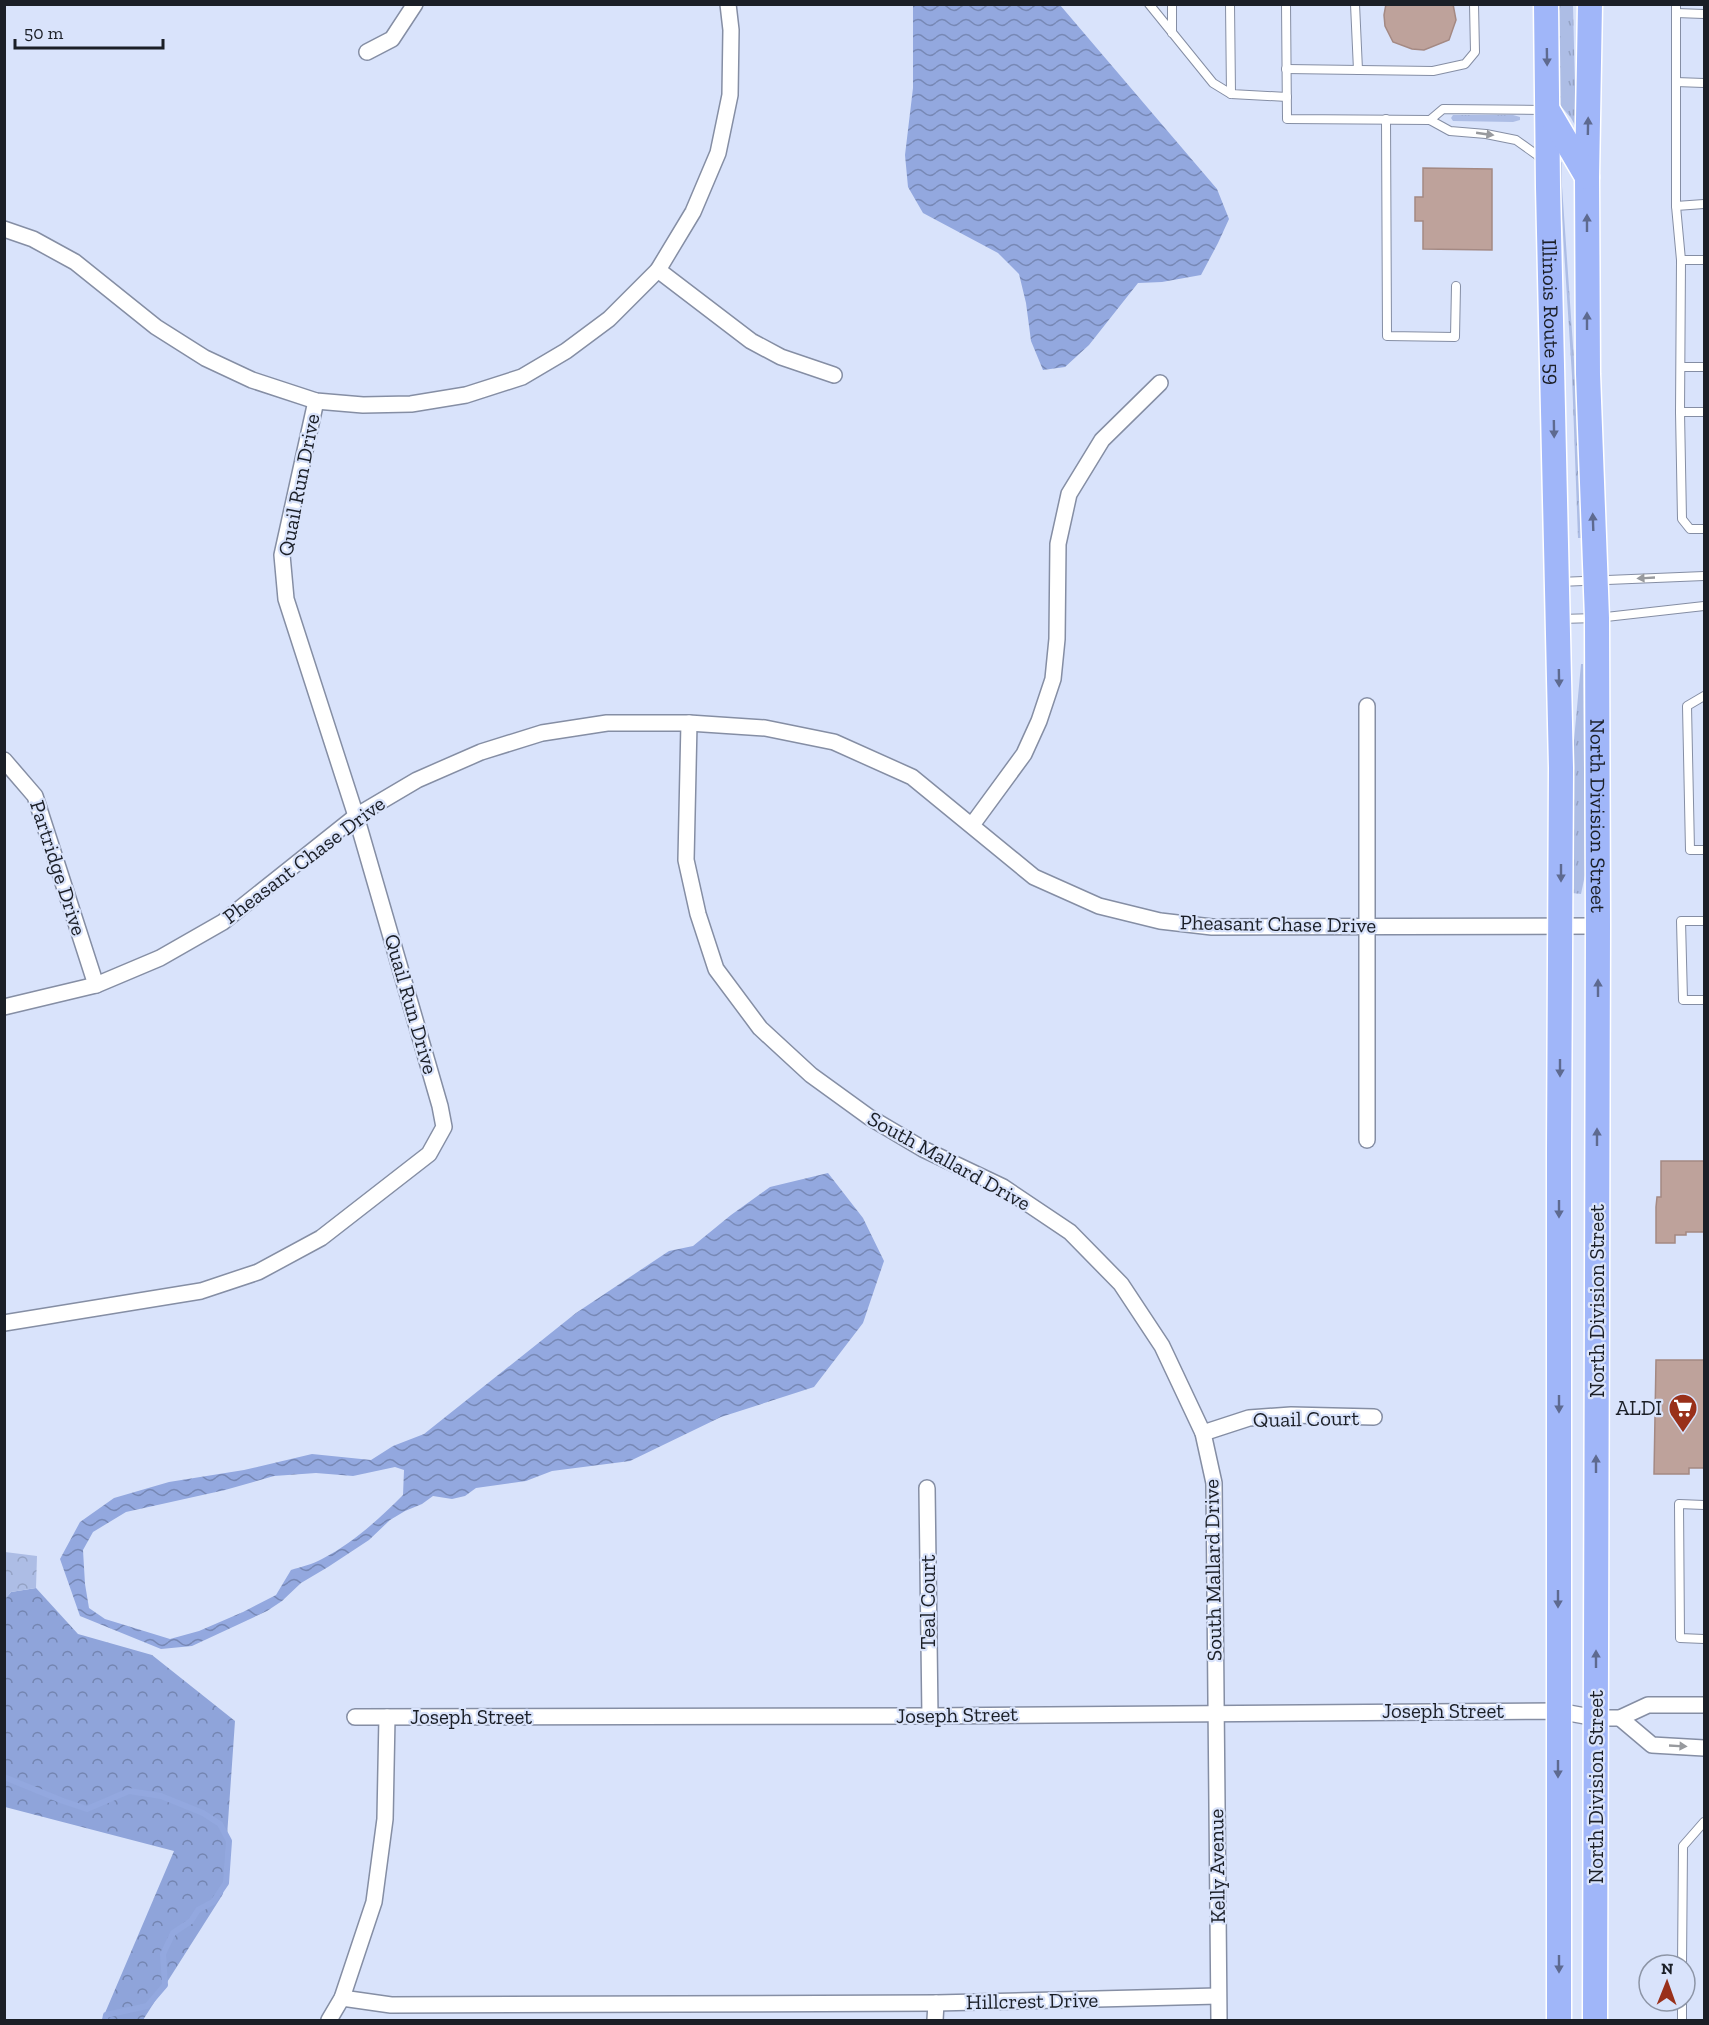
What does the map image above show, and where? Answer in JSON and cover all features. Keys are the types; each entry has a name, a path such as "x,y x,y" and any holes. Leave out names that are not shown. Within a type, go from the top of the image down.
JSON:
{"main road":[{"name":"Illinois Route 59","path":"1546,4 1558,619"},
{"name":"Illinois Route 59","path":"1590,4 1587,177 1588,374 1594,581"},
{"path":"1548,110 1587,177"},
{"name":"North Division Street","path":"1594,581 1597,618 1598,926 1595,2020"},
{"name":"North Division Street","path":"1558,619 1561,768 1559,2020"}],"street":[{"path":"367,52 392,39 415,4"},
{"path":"4,228 33,239 75,262 156,327 205,358 252,380 316,401 363,405 411,404 466,394 522,377 566,351 609,319 658,270 693,212 718,153 730,95 731,30 728,4"},
{"path":"658,270 751,341 781,357 834,375"},
{"path":"972,825 1024,754 1039,721 1053,679 1058,639 1058,544 1069,494 1102,440 1160,383"},
{"name":"Quail Run Drive","path":"4,1323 201,1291 258,1272 321,1238 429,1155 444,1127 440,1106 356,816 286,599 282,555 316,401"},
{"path":"1367,706 1367,1140"},
{"name":"Pheasant Chase Drive","path":"4,1007 96,985 160,958 223,922 356,816 417,780 481,752 542,733 607,723 688,723 765,728 834,742 912,777 1034,877 1099,906 1160,921 1212,927 1598,926"},
{"name":"South Mallard Drive","path":"688,723 686,860 698,914 716,969 760,1028 811,1075 878,1122 923,1149 1003,1187 1070,1232 1121,1284 1162,1346 1203,1432 1214,1483 1216,1712"},
{"name":"Partridge Drive","path":"4,760 35,796 96,985"},
{"name":"Quail Court","path":"1203,1432 1248,1418 1291,1415 1374,1417"},
{"name":"Teal Court","path":"927,1488 930,1716"},
{"path":"1704,1705 1648,1705 1620,1718 1652,1745 1704,1748"},
{"name":"Joseph Street","path":"355,1717 930,1716 1558,1710 1596,1718 1620,1718"},
{"name":"Kelly Avenue","path":"1216,1712 1219,2020"},
{"path":"329,2020 342,1998 375,1902 385,1819 387,1717"},
{"name":"Hillcrest Drive","path":"342,1998 391,2006 936,2003 1218,1996"},
{"path":"935,2020 936,2003"}],"lane":[{"path":"1149,4 1213,83 1231,94 1287,97"},
{"path":"1172,4 1172,33"},
{"path":"1230,4 1231,94"},
{"path":"1286,4 1287,119 1430,120 1450,131 1486,134 1516,140 1537,155 1548,169"},
{"path":"1355,4 1358,70"},
{"path":"1286,69 1433,71 1465,64 1474,52 1474,4"},
{"path":"1704,14 1676,9 1676,206 1682,260 1680,412 1682,519 1690,529 1704,529"},
{"path":"1676,82 1704,83"},
{"path":"1430,120 1443,109 1548,110"},
{"path":"1386,119 1387,336 1455,337 1456,286"},
{"path":"1676,206 1704,204"},
{"path":"1682,260 1704,260"},
{"path":"1682,367 1704,367"},
{"path":"1680,412 1704,412"},
{"path":"1557,582 1704,576"},
{"path":"1558,619 1597,618 1704,606"},
{"path":"1704,696 1687,706 1690,850 1704,850"},
{"path":"1704,921 1681,921 1683,1000 1704,1000"},
{"path":"1704,1505 1679,1504 1680,1638 1704,1639"},
{"path":"1682,1953 1683,1846 1704,1822"}],"green space":[{"path":"1558,5 1573,5 1576,127 1559,104"},
{"path":"1453,115 1513,115 1520,117 1520,120 1513,122 1453,121 1451,118"},
{"path":"1562,162 1575,375 1581,538 1578,538 1572,376 1560,187 1560,163"},
{"path":"1581,664 1583,664 1585,875 1581,894 1572,893 1572,762"},
{"path":"5,1552 37,1556 36,1588 11,1592 5,1600"},
{"path":"36,1588 78,1634 152,1655 235,1721 223,1894 143,2020 102,2020 174,1851 5,1807 4,1600 11,1592"}],"water":[{"path":"913,5 1060,5 1217,189 1229,219 1201,275 1162,282 1138,283 1089,345 1065,367 1043,370 1031,341 1019,274 998,253 923,213 908,187 905,155 913,88"},
{"path":"828,1173 863,1218 884,1261 863,1323 814,1387 721,1417 630,1461 552,1471 526,1481 476,1488 465,1496 452,1499 433,1496 390,1520 369,1540 301,1583 282,1601 267,1611 192,1646 161,1649 80,1616 60,1559 80,1522 114,1498 169,1482 244,1470 312,1454 371,1460 393,1446 424,1434 576,1313 669,1251 693,1246 770,1187","holes":["395,1467 404,1470 403,1495 375,1522 333,1553 291,1570 276,1595 243,1612 199,1631 170,1639 105,1619 89,1608 83,1550 93,1532 126,1512 225,1490 274,1476 316,1473 353,1476"]}],"building":[{"path":"1386,4 1453,4 1456,20 1449,40 1424,50 1412,49 1393,42 1385,26"},
{"path":"1423,168 1492,169 1492,250 1423,249 1423,221 1415,221 1415,197 1423,197"},
{"path":"1661,1161 1704,1161 1704,1232 1686,1232 1686,1235 1675,1235 1675,1243 1656,1243 1657,1197 1661,1197"},
{"name":"ALDI","path":"1656,1360 1704,1360 1704,1468 1689,1468 1689,1474 1654,1474"}],"waterway":[{"path":"4,1777 87,1809 129,1791 161,1796 203,1813 220,1824 229,1841 226,1883 213,1902 198,1910 191,1921 173,1933 163,1954 165,1985 147,2006 106,2015 105,2020"}],"place":[{"name":"ALDI","path":"1683,1434"}]}
